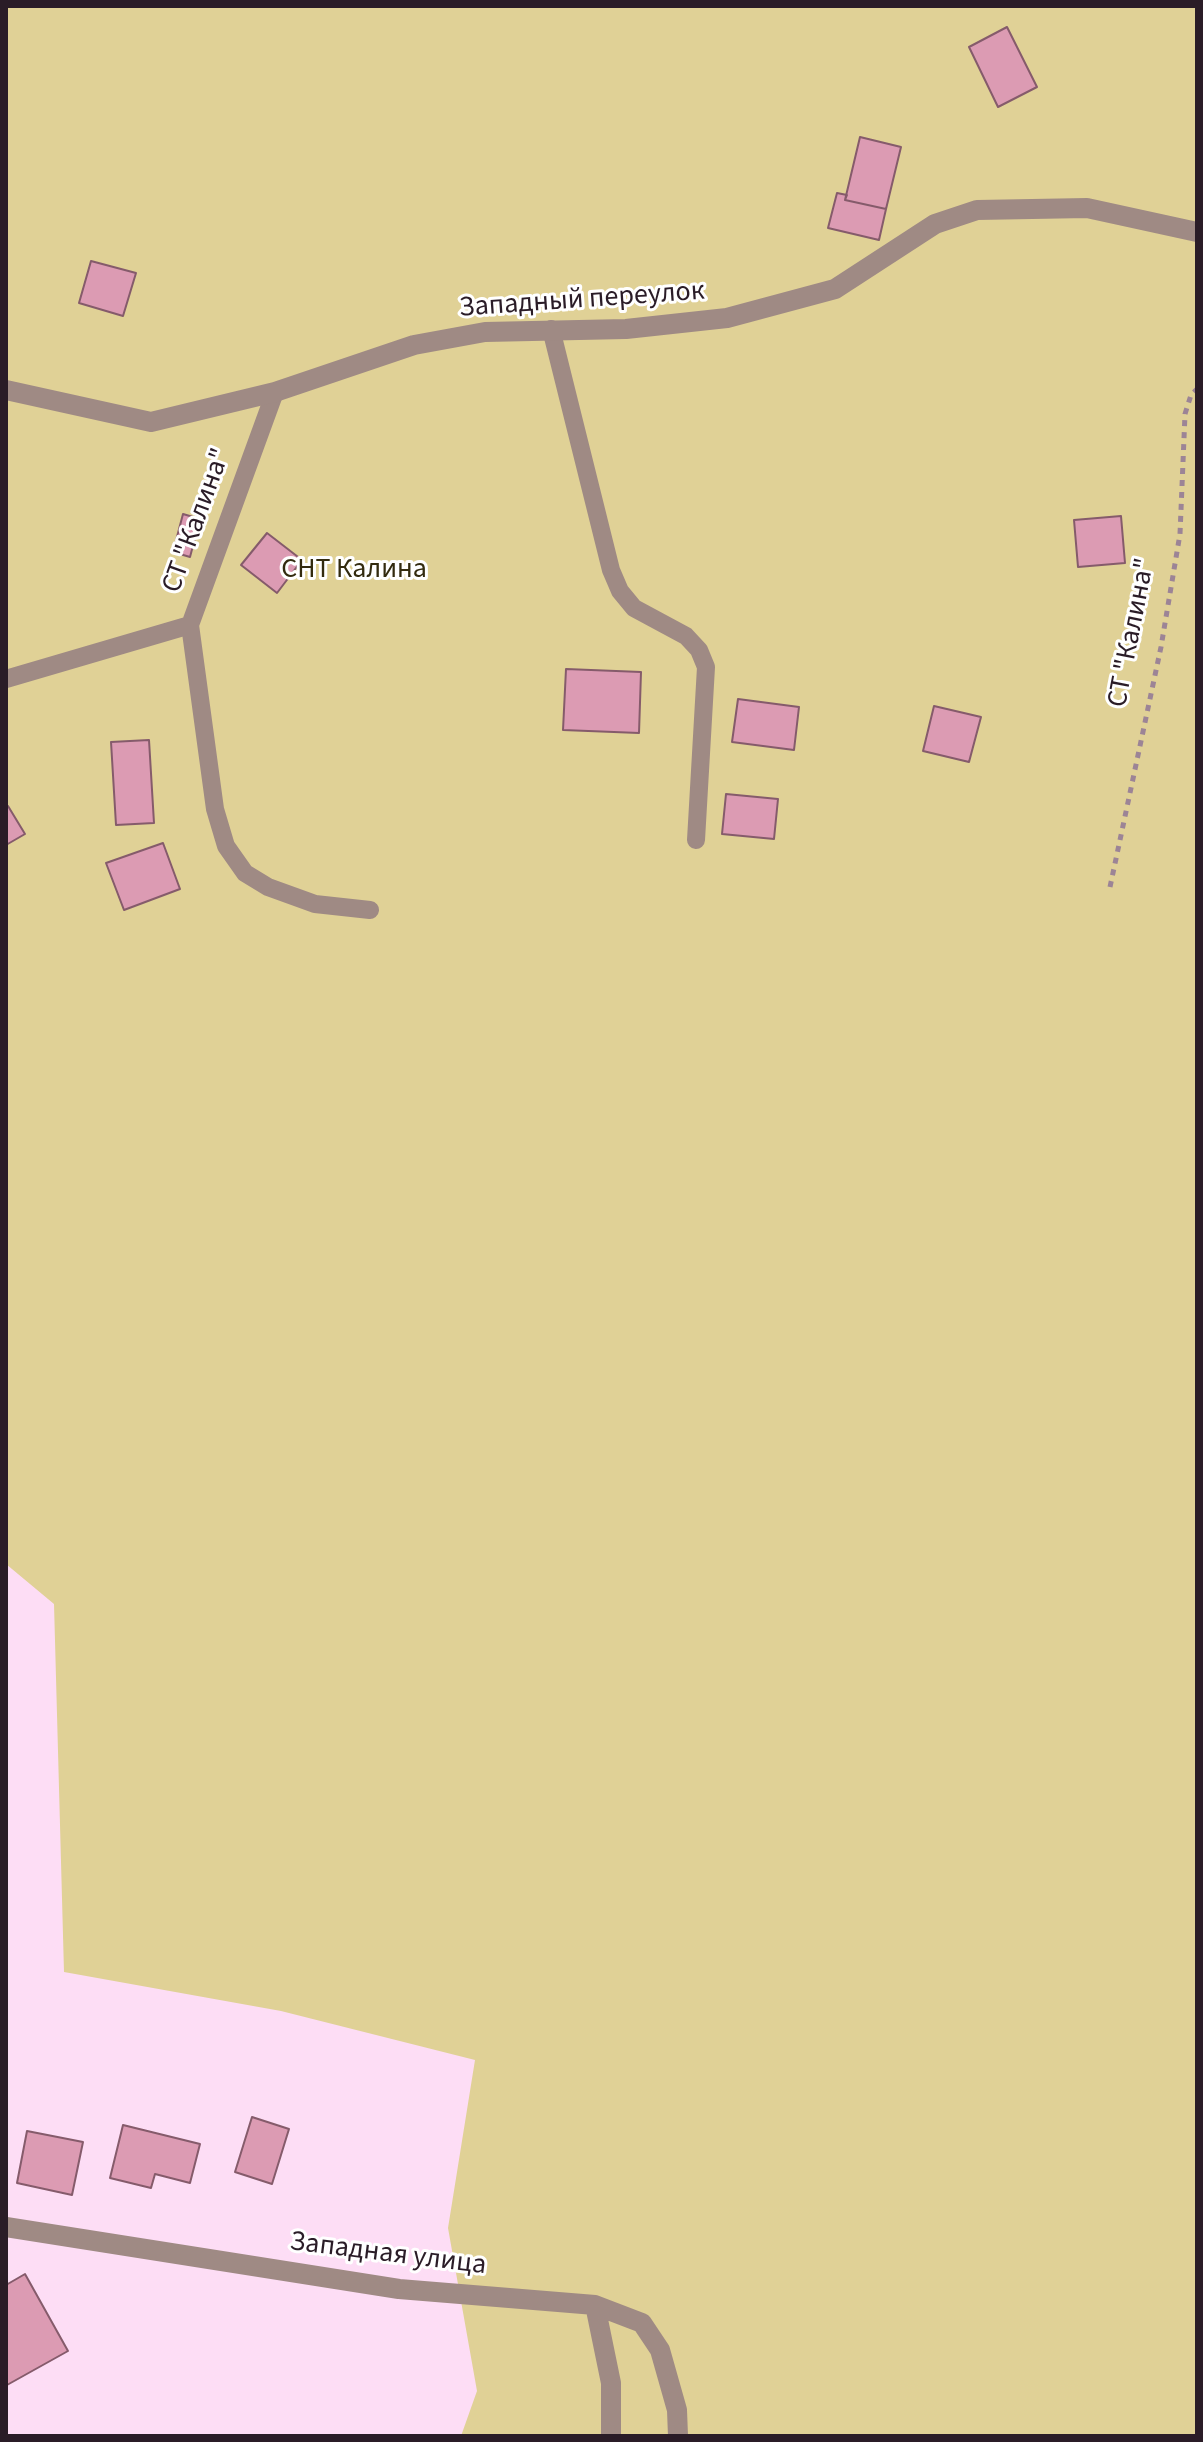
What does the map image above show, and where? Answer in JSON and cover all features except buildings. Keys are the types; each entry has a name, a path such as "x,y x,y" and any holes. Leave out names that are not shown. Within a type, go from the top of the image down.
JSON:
{"street":[{"name":"Западный переулок","path":"6,390 151,422 275,392 414,345 485,332 626,329 727,318 835,289 935,224 977,210 1087,208 1197,232"},
{"name":"Западная улица","path":"6,2227 399,2289 595,2305 642,2323 660,2350 677,2410 678,2436"},
{"path":"595,2305 611,2383 611,2436"}],"lane":[{"path":"551,329 611,570 620,591 634,608 686,636 699,650 706,667 696,840"},
{"name":"СТ \"Калина\"","path":"6,679 190,625 275,392"},
{"path":"190,625 215,809 226,846 245,873 268,887 315,904 370,910"}],"path":[{"name":"СТ \"Калина\"","path":"1110,887 1166,619 1180,534 1185,414 1191,395 1197,389"}],"green space":[{"name":"СНТ Калина","path":"6,6 1197,6 1197,2436 461,2436 477,2391 448,2228 475,2060 281,2011 64,1972 54,1604 6,1564"}]}
